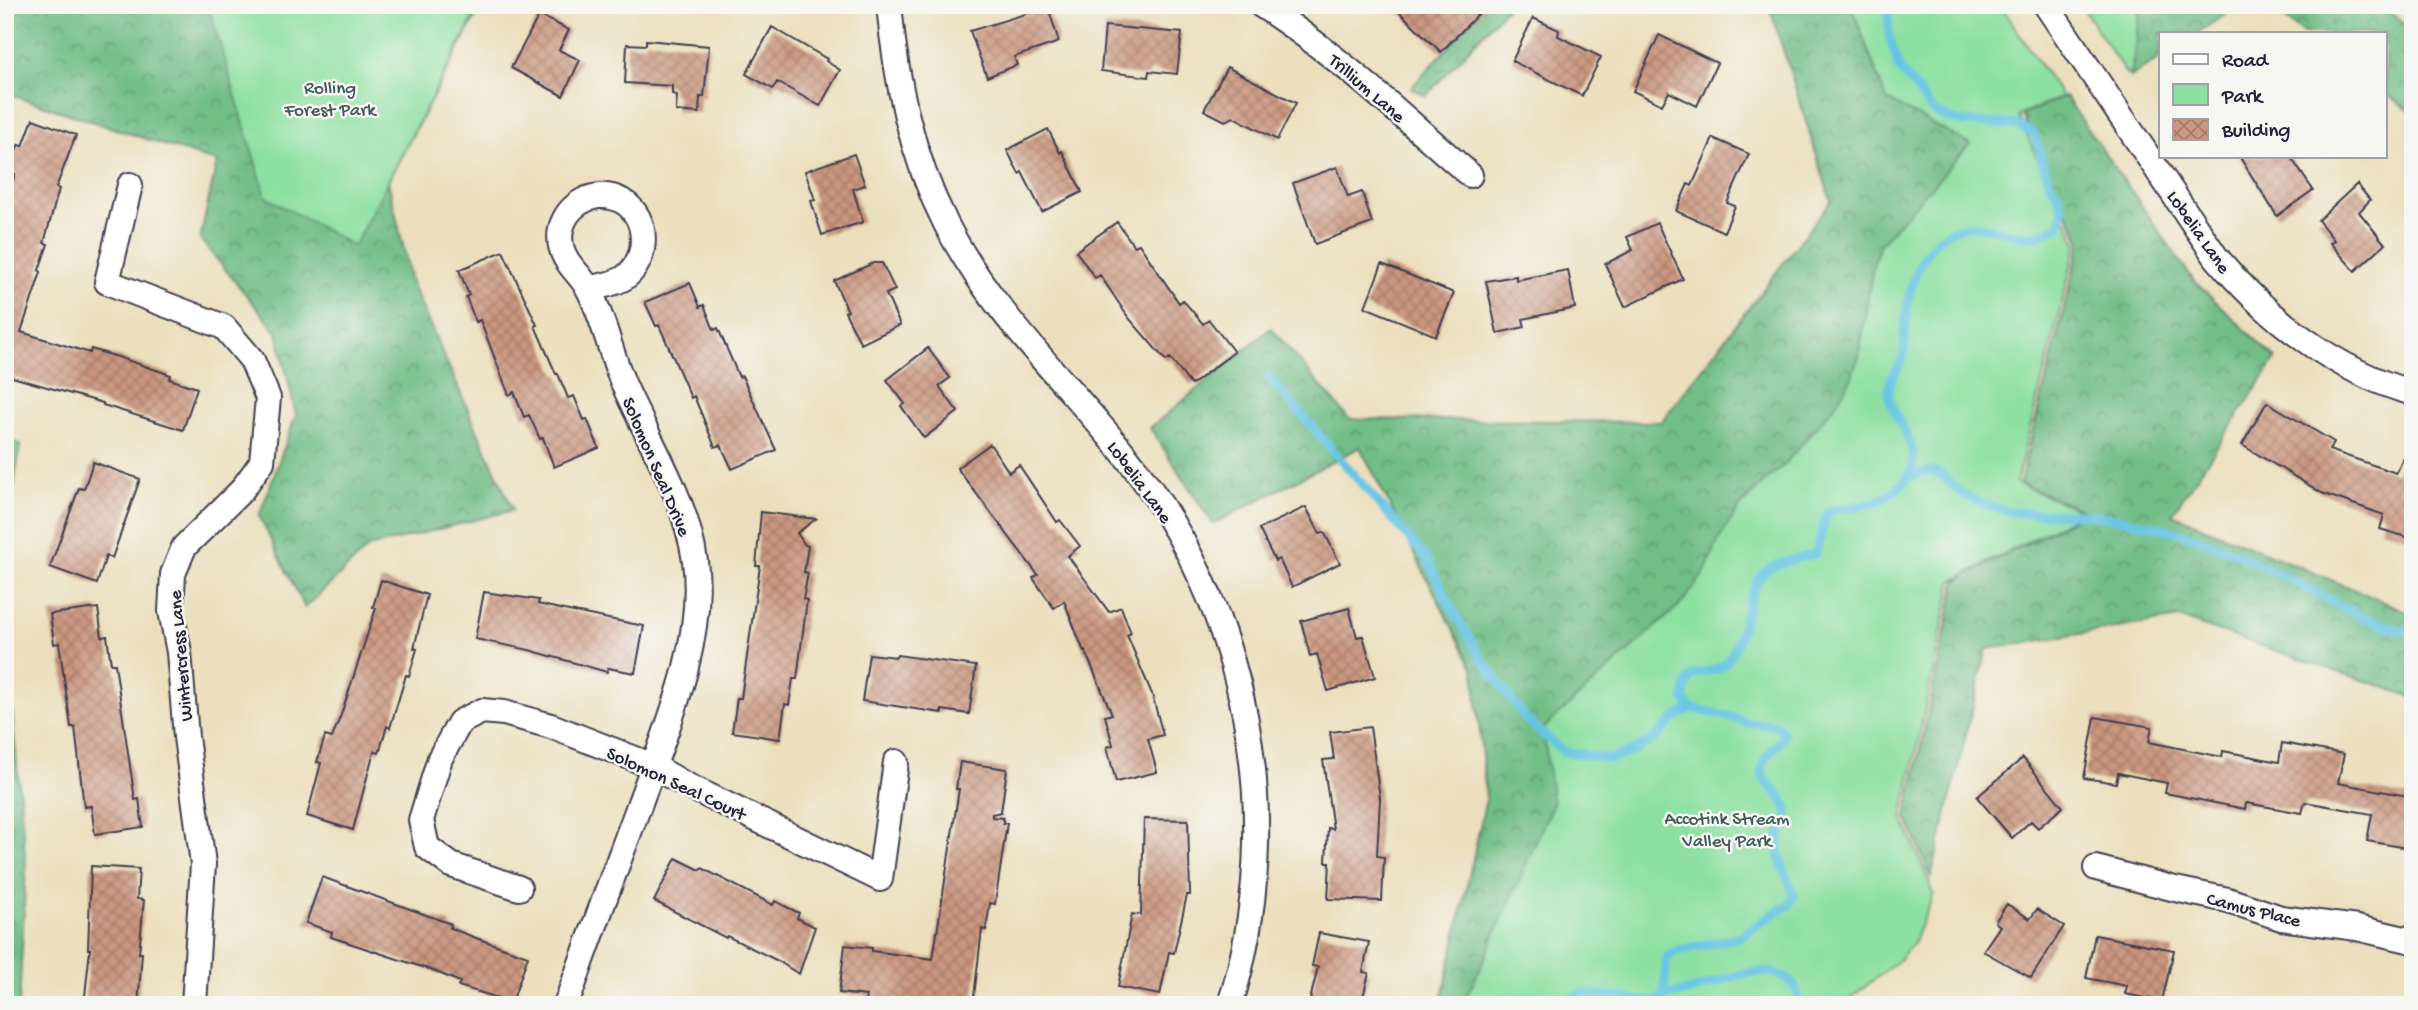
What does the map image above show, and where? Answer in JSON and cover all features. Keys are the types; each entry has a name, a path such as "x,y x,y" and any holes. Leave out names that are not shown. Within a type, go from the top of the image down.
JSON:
{"street":[{"name":"Lobelia Lane","path":"889,5 894,59 902,100 921,164 945,222 993,301 1126,456 1166,511 1189,551 1226,638 1240,688 1251,744 1257,807 1256,864 1250,920 1239,977 1230,1005"},
{"name":"Trillium Lane","path":"1261,5 1303,33 1346,67 1470,175"},
{"name":"Lobelia Lane","path":"2046,5 2209,246 2236,281 2306,341 2354,369 2413,393"},
{"name":"Wintercress Lane","path":"130,185 107,282 224,327 253,360 268,398 265,447 261,462 241,491 184,547 173,574 171,611 179,652 186,737 203,863 194,1005"},
{"name":"Solomon Seal Drive","path":"566,1005 682,681 695,619 695,562 687,526 660,459 624,384 589,289"},
{"name":"Solomon Seal Court","path":"519,888 451,865 427,847 421,820 440,758 460,722 482,711 504,713 551,726 653,766 684,784 880,879 896,762"},
{"name":"Camus Place","path":"2096,868 2175,890 2228,900 2281,918 2357,928 2413,941"}],"green space":[{"path":"5,5 482,5 388,181 412,285 513,510 369,547 305,608 259,516 296,415 277,332 200,239 217,162 5,93"},
{"name":"Rolling Forest Park","path":"208,5 480,5 354,246 266,197"},
{"path":"1486,5 1509,5 1426,96 1411,88"},
{"path":"1769,5 1855,5 1974,144 1863,356 1850,388 1714,561 1557,802 1466,1005 1441,1005 1486,799 1474,670 1360,447 1213,524 1150,428 1271,328 1349,419 1661,422 1831,201"},
{"name":"Accotink Stream Valley Park","path":"1851,5 2000,5 2062,97 2018,116 2077,243 2016,483 2084,512 1952,581 1902,816 1934,894 1913,943 1898,961 1853,996 1852,1005 1462,1005 1553,803 1543,729 1683,602 1705,572 1719,539 1739,508 1783,466 1833,408 1851,379 1859,356 1873,265 1880,244 1970,144 1887,100"},
{"path":"2081,5 2140,5 2131,75 2127,75"},
{"path":"2140,5 2240,5 2199,32 2159,32 2159,58 2131,77"},
{"path":"2266,5 2380,5 2413,30 2413,113 2386,94 2386,32 2303,32"},
{"path":"2065,96 2194,281 2276,359 2172,514 2413,614 2413,697 2179,618 1987,649 1931,877 1906,816 1956,581 2087,512 2020,483 2081,242 2022,115"},
{"path":"5,437 20,445 5,550"},
{"path":"5,632 26,866 19,1005 5,1005"}],"building":[{"path":"1392,5 1487,5 1441,52"},
{"path":"1048,7 1059,42 1014,57 1017,65 987,77 970,31"},
{"path":"539,15 569,30 559,50 580,60 563,96 511,68"},
{"path":"1533,18 1559,30 1558,36 1601,57 1582,96 1512,61"},
{"path":"1105,26 1182,33 1177,74 1149,71 1148,77 1101,71"},
{"path":"772,27 827,59 826,61 840,70 820,106 777,82 773,89 746,74"},
{"path":"1659,35 1717,63 1697,106 1669,92 1662,105 1633,91"},
{"path":"646,40 709,46 704,97 700,97 699,113 676,111 677,95 672,94 672,86 625,83 627,44 646,45"},
{"path":"1227,67 1296,103 1277,140 1234,117 1225,121 1204,110"},
{"path":"33,119 76,135 56,188 59,189 44,243 48,244 21,332 90,353 91,349 118,357 171,375 169,379 197,388 183,430 103,403 5,375 5,205 15,174 9,172 18,145 23,146"},
{"path":"1048,129 1082,192 1042,212 1022,172 1019,174 1007,150"},
{"path":"1713,138 1749,154 1727,203 1735,206 1724,232 1676,211 1688,184 1692,186"},
{"path":"854,154 865,185 853,189 863,222 822,235 811,201 815,200 805,171"},
{"path":"2240,158 2291,158 2313,190 2277,216"},
{"path":"1337,167 1348,197 1362,192 1372,223 1315,244 1293,183"},
{"path":"2357,184 2370,200 2359,212 2385,244 2355,271 2330,243 2334,240 2318,220"},
{"path":"1117,222 1134,246 1139,244 1179,303 1183,300 1203,324 1209,320 1234,352 1191,385 1170,358 1166,361 1128,317 1100,275 1095,278 1076,251"},
{"path":"1657,223 1683,279 1625,307 1605,264 1633,250 1627,237"},
{"path":"503,251 556,374 568,398 574,396 599,448 554,467 543,438 540,439 529,415 524,417 514,392 509,395 480,320 476,322 466,297 469,295 459,270"},
{"path":"873,263 882,263 895,290 886,294 900,325 861,344 845,312 848,311 834,281"},
{"path":"1382,264 1454,293 1436,336 1365,307"},
{"path":"1568,270 1575,308 1523,319 1525,327 1497,333 1486,281 1516,276 1516,280"},
{"path":"690,283 700,307 704,305 714,330 718,328 776,450 732,469 721,445 715,447 694,396 691,398 659,325 656,326 645,302"},
{"path":"928,348 950,378 939,386 958,412 924,438 901,406 905,404 887,380"},
{"path":"2267,402 2334,442 2329,450 2396,473 2413,440 2413,539 2380,529 2384,515 2322,493 2242,445"},
{"path":"990,444 1009,472 1019,465 1057,522 1060,520 1080,546 1068,556 1109,612 1121,607 1131,633 1127,635 1152,694 1163,735 1148,739 1157,772 1116,782 1107,747 1113,745 1105,716 1112,714 1064,601 1054,608 1033,578 1038,575 957,468"},
{"path":"93,462 140,479 112,558 106,556 97,584 50,567 79,488 84,489"},
{"path":"1306,507 1320,534 1324,532 1340,563 1292,587 1279,559 1275,561 1259,529"},
{"path":"761,512 816,519 797,533 808,546 804,572 808,573 803,599 807,600 797,679 793,679 789,705 785,704 780,739 732,732 737,698 741,698 760,566 756,566"},
{"path":"381,580 427,595 409,676 406,675 390,728 387,726 379,753 374,751 353,830 307,816 325,736 332,738 342,712 376,608 373,607"},
{"path":"484,592 539,600 538,604 644,626 635,673 608,668 607,672 529,650 475,639"},
{"path":"98,608 102,637 107,636 111,664 115,664 135,800 139,799 143,827 95,834 91,806 84,807 75,727 71,727 59,643 54,644 50,614"},
{"path":"1349,608 1357,637 1363,636 1375,677 1328,691 1317,654 1310,656 1301,621"},
{"path":"869,654 897,655 976,666 969,714 942,710 942,713 862,701"},
{"path":"2095,717 2152,727 2149,742 2222,757 2223,751 2279,762 2282,743 2344,754 2338,783 2408,796 2406,804 2413,805 2413,849 2367,841 2372,814 2305,802 2302,813 2246,803 2245,809 2165,793 2167,783 2118,773 2116,783 2084,778"},
{"path":"1370,727 1380,798 1377,856 1384,857 1382,901 1328,899 1328,828 1333,829 1323,760 1334,759 1330,732"},
{"path":"2023,758 2063,807 2038,828 2031,821 2012,838 1977,797"},
{"path":"960,762 1007,769 1001,812 992,814 992,817 1003,818 1003,823 1007,823 995,904 990,903 986,930 982,929 973,1005 890,1005 865,1002 866,996 839,993 845,945 933,959 959,789 956,789"},
{"path":"1144,819 1188,820 1190,895 1187,895 1174,953 1169,952 1160,995 1118,987 1132,914 1141,915"},
{"path":"676,858 700,870 702,868 773,905 775,901 799,913 797,918 815,927 799,974 776,960 654,901"},
{"path":"91,866 139,869 137,899 144,900 138,1005 84,1005 90,949"},
{"path":"322,877 451,924 450,928 528,956 512,1002 458,986 460,982 434,971 331,937 332,932 306,923"},
{"path":"2007,904 2030,919 2037,909 2064,926 2031,978 1983,951 2000,926 1995,922"},
{"path":"1319,933 1369,942 1363,972 1369,973 1361,1005 1329,1005 1310,1000 1318,967 1312,966"},
{"path":"2095,935 2174,950 2162,1001 2125,994 2127,986 2086,978"}],"waterway":[{"path":"1566,1005 1570,999 1584,993 1656,1003 1664,996 1667,957 1676,951 1740,937 1788,906 1794,895 1778,847 1787,810 1782,799 1765,780 1762,769 1765,759 1784,733 1776,725 1748,723 1691,708 1684,699 1686,687 1694,675 1714,670 1727,661 1737,643 1751,596 1761,576 1778,564 1815,554 1828,512 1880,500 1896,490 1908,477 1913,456 1911,446 1892,407 1888,392 1904,355 1906,314 1911,288 1928,251 1947,233 1959,227 1984,227 2033,236 2059,225 2063,210 2059,196 2049,181 2034,134 2017,125 1960,122 1935,113 1899,68 1889,35 1888,5"},
{"path":"1268,376 1427,559 1452,609 1482,659 1526,719 1562,751 1610,759 1633,751 1656,738 1672,720 1691,708"},
{"path":"1908,477 1929,471 1936,472 1970,498 2008,511 2106,517 2177,532 2245,557 2373,621 2413,632"},
{"path":"1664,996 1689,991 1729,977 1770,972 1793,984 1800,1005"}]}
